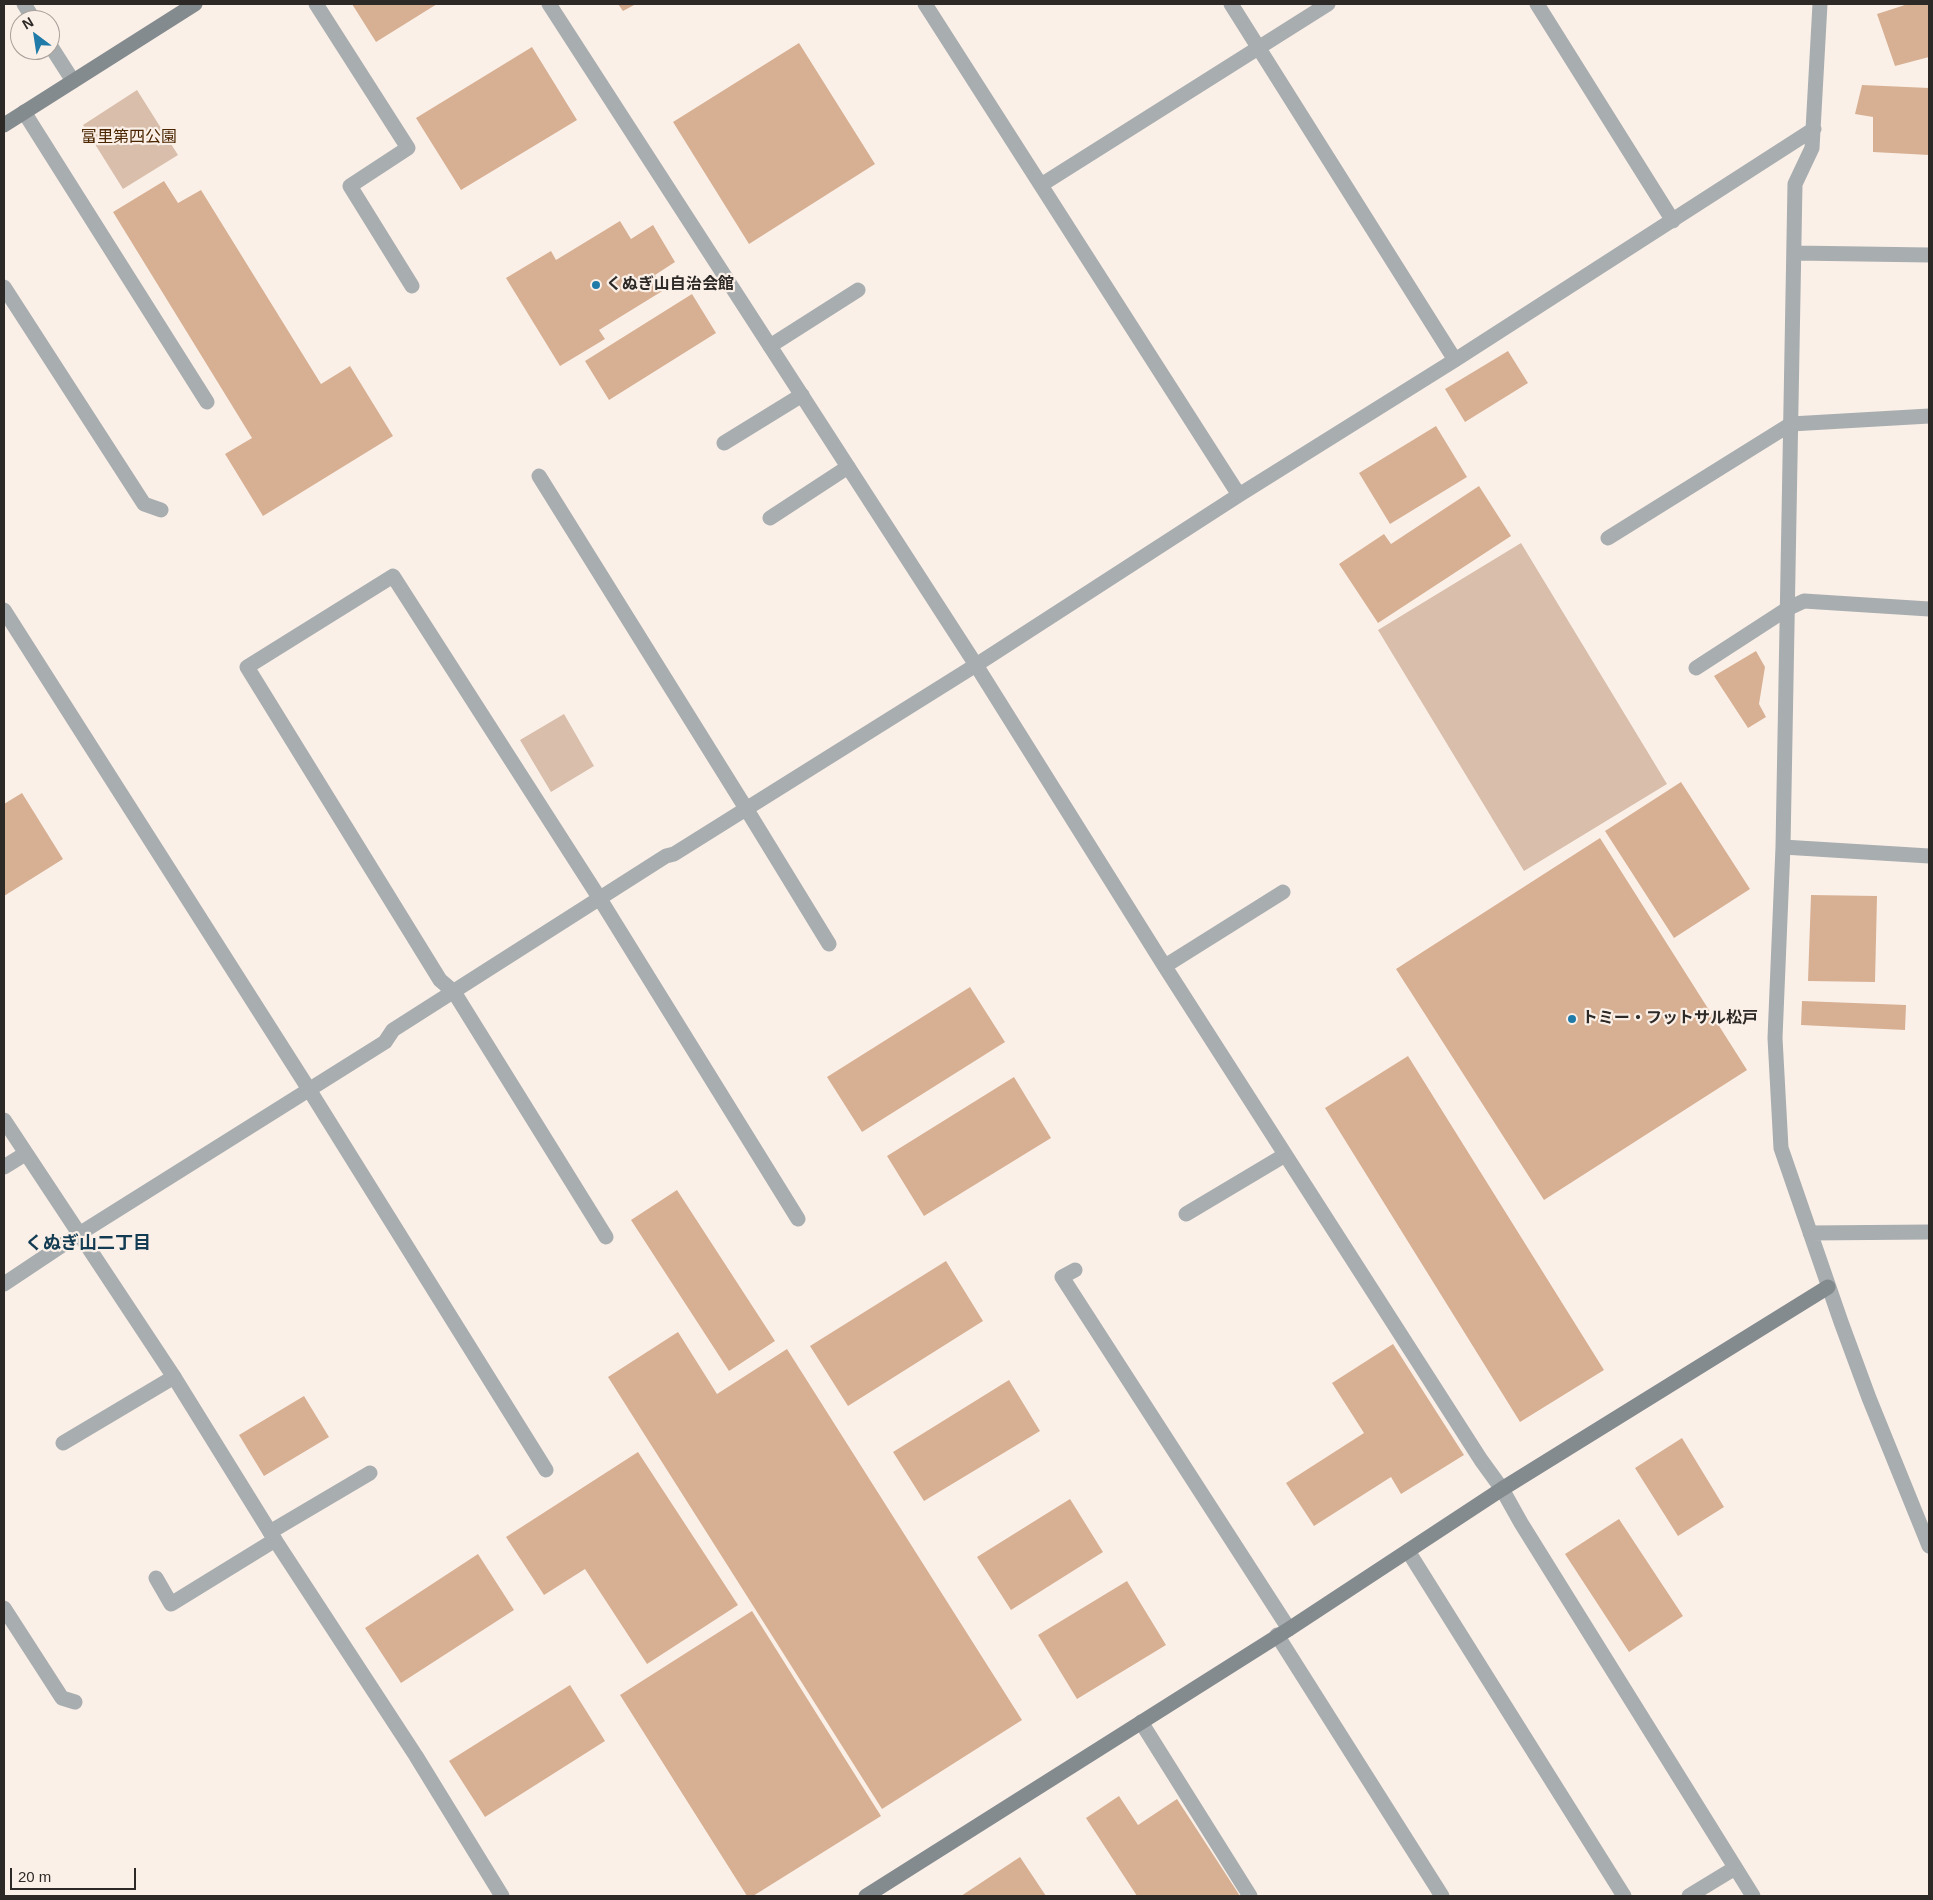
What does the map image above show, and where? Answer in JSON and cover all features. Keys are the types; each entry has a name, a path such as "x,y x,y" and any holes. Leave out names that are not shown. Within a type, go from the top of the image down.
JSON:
{"street":[{"path":"4,125 194,4"},
{"path":"316,4 408,148 350,186 412,286"},
{"path":"549,4 976,665 1285,1155 1481,1460 1502,1489 1521,1523 1753,1896"},
{"path":"925,4 1239,495"},
{"path":"1231,4 1455,360"},
{"path":"1041,185 1328,4"},
{"path":"1537,4 1673,221"},
{"path":"1820,4 1812,148 1795,184 1783,847 1775,1038 1781,1148 1828,1287 1869,1398 1929,1546"},
{"path":"60,60 73,81"},
{"path":"24,112 207,402"},
{"path":"4,1284 79,1234 310,1091 385,1042 393,1030 666,856 674,854 748,810 1239,495 1673,221 1814,129"},
{"path":"1795,253 1929,255"},
{"path":"4,287 144,504 161,510"},
{"path":"770,346 858,290"},
{"path":"724,443 802,395"},
{"path":"1608,538 1791,424 1929,416"},
{"path":"770,518 848,467"},
{"path":"539,476 748,810 829,944"},
{"path":"606,1236 454,992 440,980 247,667 393,576 600,899 798,1218"},
{"path":"1696,668 1787,609 1804,601 1929,609"},
{"path":"4,610 310,1091 546,1470"},
{"path":"1783,847 1929,856"},
{"path":"1165,966 1283,892"},
{"path":"4,1120 174,1377 273,1536 416,1756 502,1896"},
{"path":"4,1167 25,1154"},
{"path":"1186,1214 1285,1155"},
{"path":"1810,1233 1929,1232"},
{"path":"1075,1270 1062,1277 1283,1632 1442,1896"},
{"path":"866,1896 1283,1632 1502,1489 1828,1287"},
{"path":"63,1443 174,1377"},
{"path":"156,1578 171,1604 370,1473"},
{"path":"1408,1551 1624,1896"},
{"path":"4,1608 62,1698 75,1702"},
{"path":"1142,1722 1250,1896"},
{"path":"1689,1896 1735,1868"}],"green space":[{"name":"富里第四公園","path":"137,90 178,155 123,189 83,125"},
{"path":"1521,543 1667,784 1524,871 1378,630"},
{"path":"564,714 594,766 551,792 520,740"}],"building":[{"path":"352,4 437,4 376,42"},
{"path":"618,4 636,4 623,11"},
{"path":"1908,4 1929,4 1929,57 1895,66 1877,14"},
{"path":"799,43 875,164 749,244 673,122"},
{"path":"532,47 577,120 461,190 416,118"},
{"path":"1862,85 1929,88 1929,155 1873,152 1873,117 1855,114"},
{"path":"164,181 178,203 201,190 321,384 350,366 393,436 263,516 225,454 252,438 113,212"},
{"path":"620,221 631,239 653,225 675,262 655,275 664,290 599,330 605,339 560,366 506,278 551,251 556,260"},
{"path":"692,294 716,333 609,400 585,361"},
{"path":"1508,351 1528,383 1465,422 1445,389"},
{"path":"1436,426 1467,477 1390,524 1359,473"},
{"path":"1479,486 1511,536 1378,623 1339,564 1384,534 1391,544"},
{"path":"1756,651 1765,667 1759,704 1766,717 1748,728 1714,676"},
{"path":"1681,782 1750,889 1674,938 1605,831"},
{"path":"22,793 63,859 4,896 4,804"},
{"name":"トミー・フットサル松戸","path":"1600,838 1747,1070 1544,1200 1396,969"},
{"path":"1811,895 1877,896 1875,982 1808,981"},
{"path":"970,987 1005,1042 862,1132 827,1077"},
{"path":"1802,1001 1906,1005 1905,1030 1801,1025"},
{"path":"1408,1056 1604,1370 1520,1422 1325,1108"},
{"path":"1014,1077 1051,1138 924,1216 887,1156"},
{"path":"677,1190 775,1341 729,1371 631,1220"},
{"path":"946,1261 983,1321 848,1406 810,1346"},
{"path":"678,1332 717,1394 787,1349 1022,1720 882,1809 608,1377"},
{"path":"1393,1344 1464,1455 1401,1494 1391,1477 1314,1526 1286,1483 1364,1433 1332,1383"},
{"path":"1009,1380 1040,1431 924,1501 893,1452"},
{"path":"304,1396 329,1437 264,1476 239,1435"},
{"path":"1682,1438 1724,1507 1678,1536 1635,1468"},
{"path":"638,1452 738,1605 647,1664 585,1569 544,1595 506,1537"},
{"path":"1070,1499 1103,1552 1011,1610 977,1557"},
{"path":"1619,1519 1683,1616 1629,1652 1565,1554"},
{"path":"478,1554 514,1610 401,1683 365,1628"},
{"path":"1127,1581 1166,1645 1077,1699 1038,1635"},
{"path":"752,1611 881,1816 753,1896 747,1896 620,1695"},
{"path":"570,1685 605,1741 485,1817 449,1761"},
{"path":"1119,1796 1138,1825 1177,1799 1240,1896 1137,1896 1086,1818"},
{"path":"1020,1857 1046,1896 961,1896"}],"place":[{"name":"くぬぎ山自治会館","path":"596,285"},
{"name":"トミー・フットサル松戸","path":"1572,1019"}],"district":[{"name":"くぬぎ山二丁目","path":"88,1244"}]}
